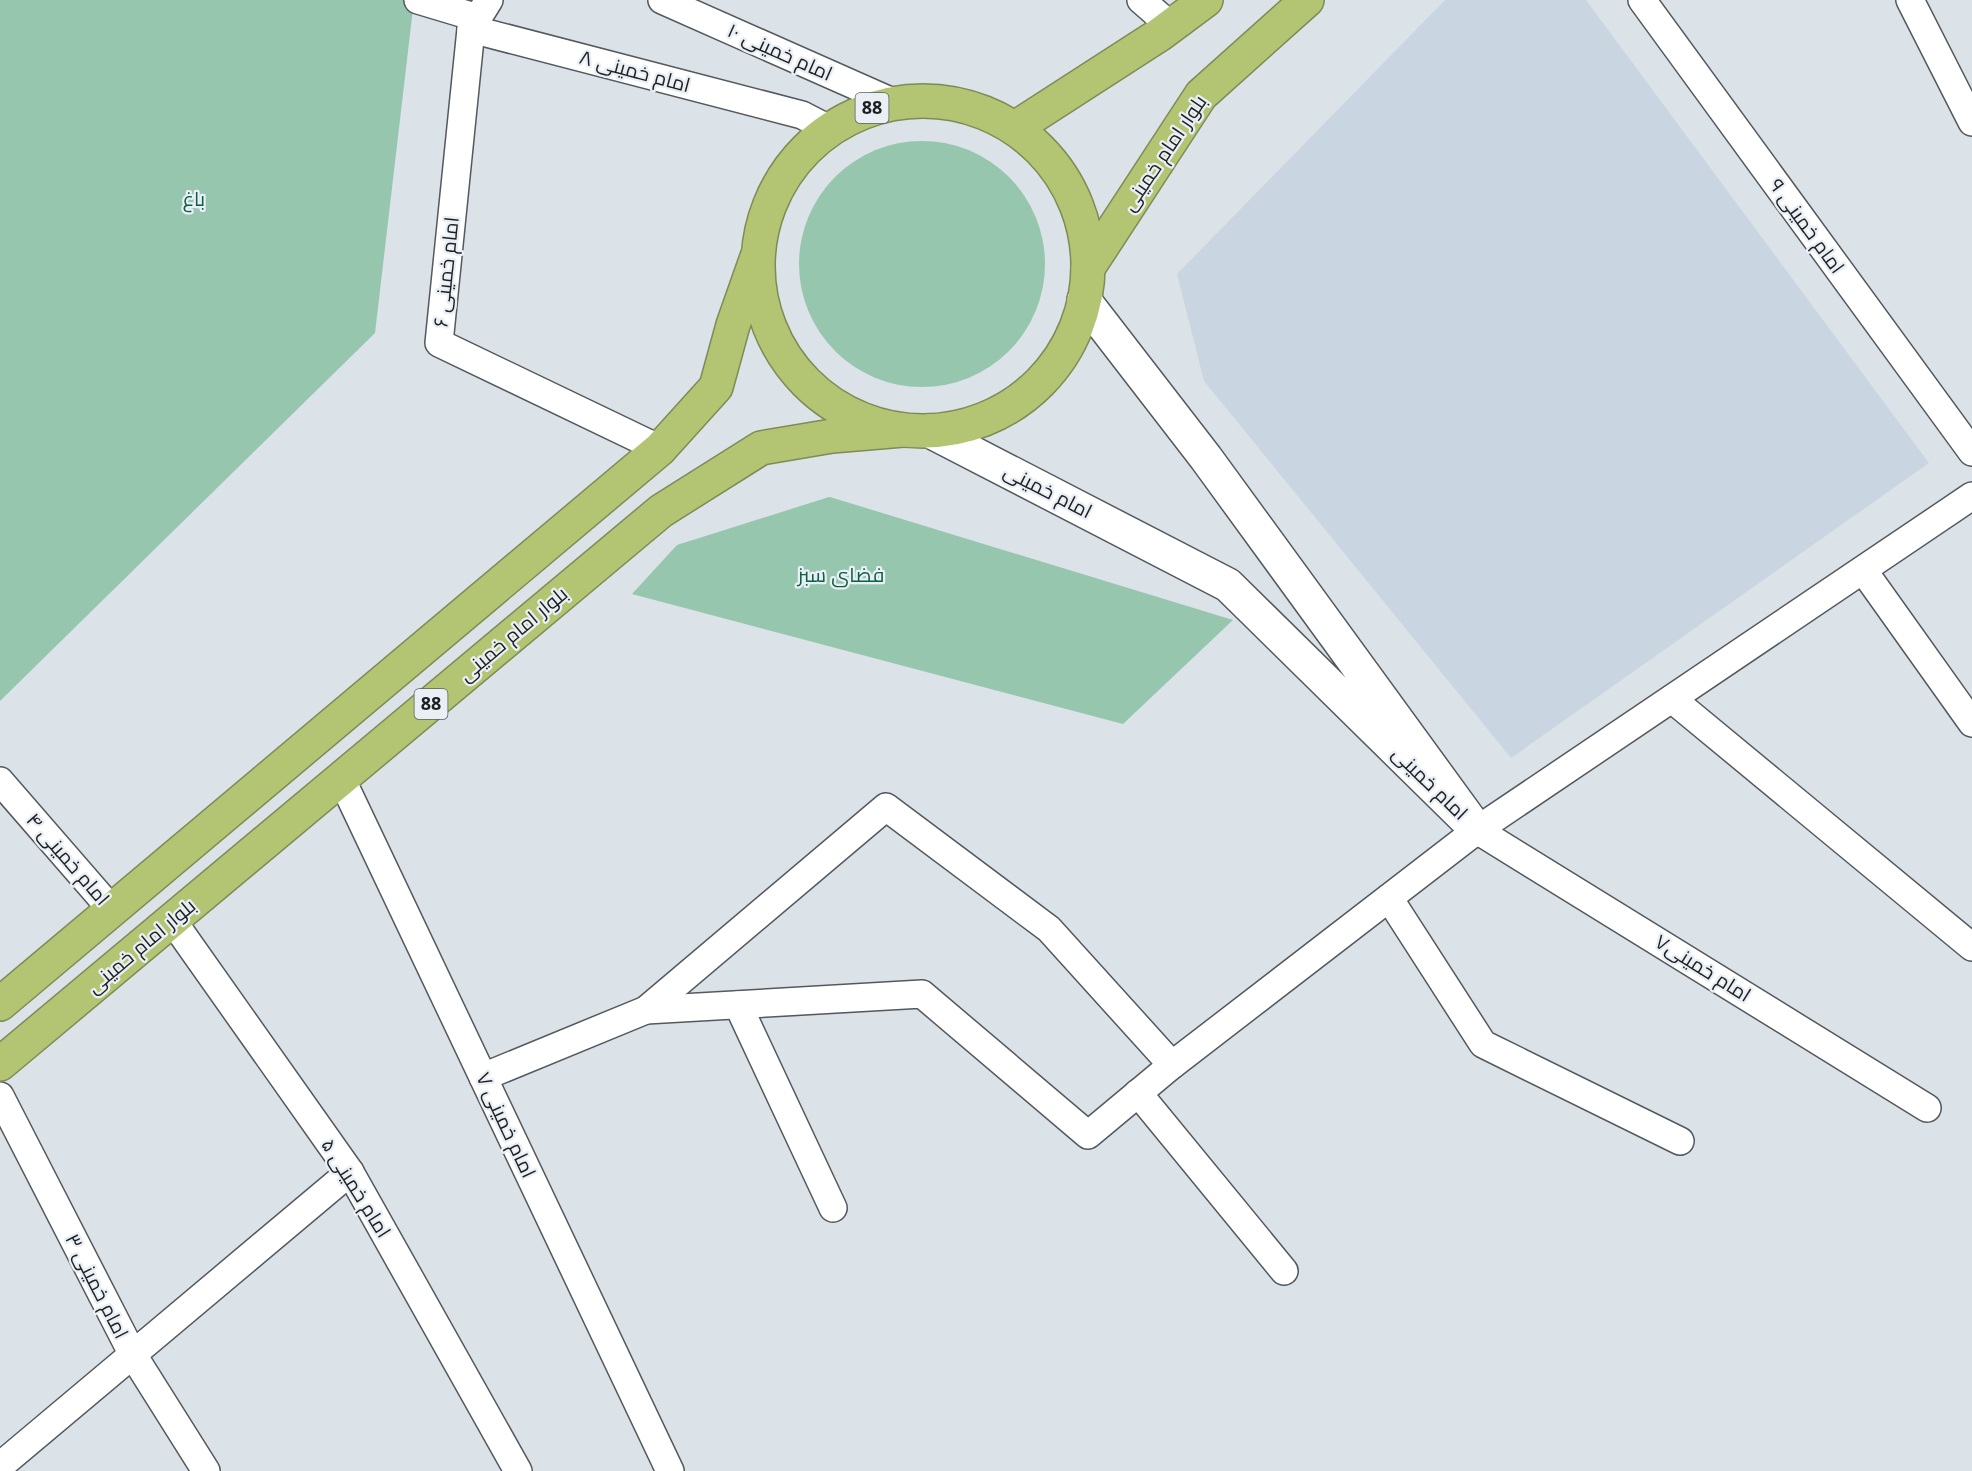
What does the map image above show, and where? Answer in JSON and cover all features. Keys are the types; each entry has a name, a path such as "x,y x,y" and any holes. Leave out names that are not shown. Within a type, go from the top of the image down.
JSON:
{"highway":[{"path":"1015,128 1171,26 1206,0"},
{"name":"بلوار امام خمینی","path":"1086,284 1201,94 1307,0"},
{"name":"88","path":"0,1004 660,449 716,387 733,325 757,257 767,208 792,164 829,129 873,108 922,100 971,107 1015,128 1046,155 1070,188 1084,228 1086,284 1070,341 1045,376 1012,405 973,423 916,430 855,417 813,390 781,352 761,306 757,257"},
{"name":"بلوار امام خمینی","path":"0,1064 662,511 761,448 831,436 916,430"}],"street":[{"name":"امام خمینی ۸","path":"418,0 479,16 802,115 829,129"},
{"name":"امام خمینی ۱۰","path":"662,0 897,104"},
{"path":"1141,0 1171,26"},
{"name":"امام خمینی ۹","path":"1642,0 1972,453"},
{"path":"1910,0 1972,122"},
{"name":"امام خمینی ۶","path":"479,16 440,343 660,449"},
{"name":"امام خمینی","path":"1086,284 1206,458 1477,830"},
{"name":"امام خمینی","path":"916,430 1228,585 1477,830"},
{"path":"646,1010 922,994 1088,1135 1172,1065 1477,830 1972,496"},
{"path":"1863,570 1972,723"},
{"path":"1672,699 1972,947"},
{"name":"امام خمینی ۷","path":"341,778 670,1471"},
{"name":"امام خمینی ۴","path":"0,781 112,910"},
{"path":"483,1077 646,1010 886,807 1049,929 1172,1065"},
{"name":"امام خمینی۷","path":"1477,830 1927,1108"},
{"path":"1389,898 1483,1044 1680,1141"},
{"name":"امام خمینی ۵","path":"172,920 350,1172 518,1471"},
{"path":"738,1005 833,1208"},
{"path":"1138,1093 1284,1271"},
{"name":"امام خمینی ۳","path":"0,1096 133,1355 206,1471"},
{"path":"0,1466 350,1172"}],"shaded area":[{"path":"1445,0 1586,0 1929,463 1511,758 1204,381 1177,274"}],"green space":[{"name":"باغ","path":"0,0 414,0 375,333 0,701"},
{"path":"934,141 958,146 980,155 991,161 1009,177 1025,195 1036,217 1043,240 1045,264 1043,288 1036,311 1025,333 1009,351 991,367 958,382 934,387 910,387 886,382 853,367 819,333 808,311 801,288 799,252 804,228 819,195 853,161 875,150 898,143"},
{"name":"فضای سبز","path":"829,497 1233,620 1123,724 632,594 677,545"}]}
